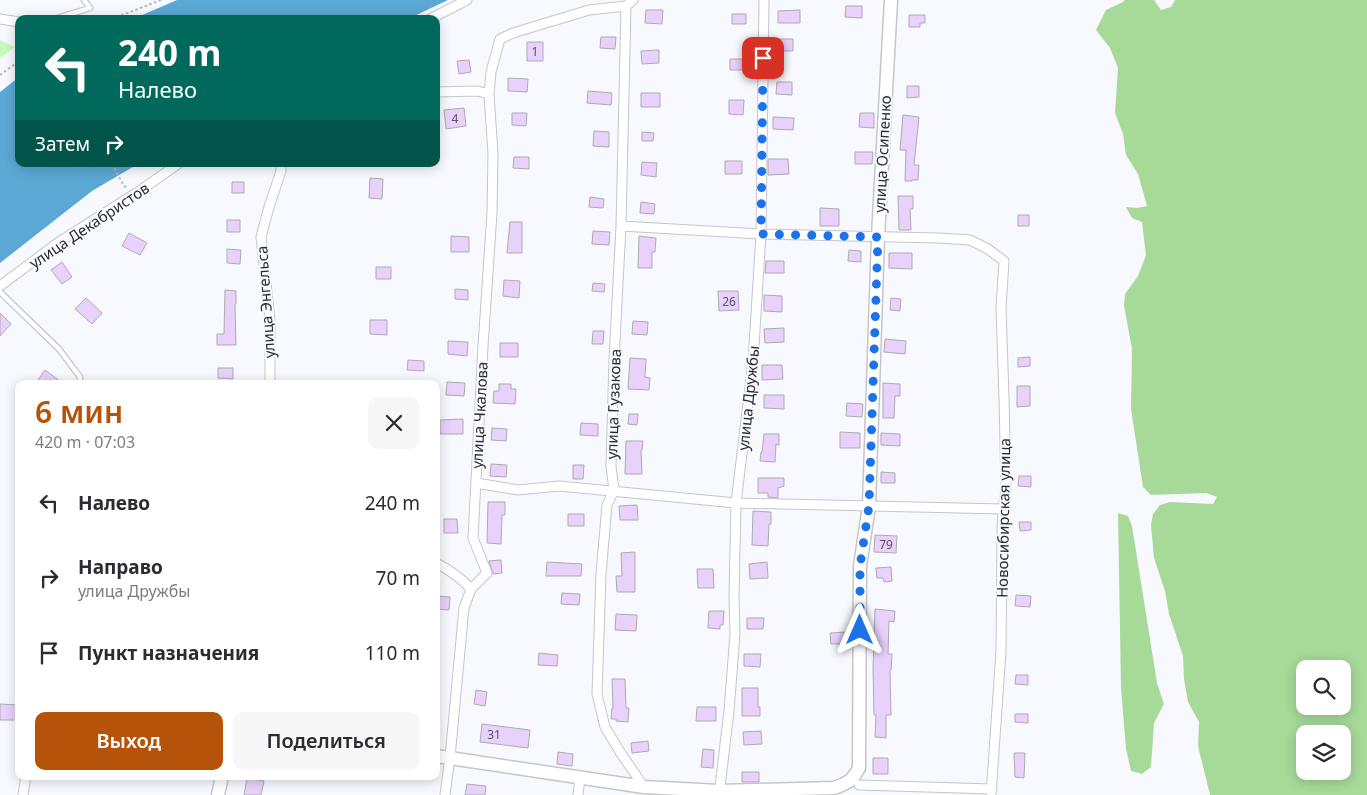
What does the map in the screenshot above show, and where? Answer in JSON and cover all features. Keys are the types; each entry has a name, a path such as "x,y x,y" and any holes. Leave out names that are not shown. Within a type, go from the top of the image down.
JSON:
{"main road":[{"name":"улица Осипенко","path":"857,781 860,768 860,566 869,506 878,237 890,0"},
{"path":"440,756 644,787 719,793 834,788 857,781"},
{"path":"218,795 221,780"}],"street":[{"path":"438,15 467,0"},
{"name":"улица Дружбы","path":"719,793 729,711 735,634 736,503 753,362 761,234 764,0"},
{"name":"улица Чкалова","path":"444,795 450,757 464,608 471,589 487,573 473,538 492,212 493,154 489,94 491,72 500,39 513,33 589,10 629,3"},
{"name":"улица Гузакова","path":"629,3 614,359 611,466 614,490 607,505 602,564 597,694 605,727 644,787"},
{"path":"0,19 15,21"},
{"path":"440,92 478,92 489,94"},
{"name":"улица Декабристов","path":"0,286 59,242 174,167"},
{"name":"улица Энгельса","path":"270,380 270,320 261,237 281,167"},
{"path":"621,226 761,234 878,237"},
{"name":"Новосибирская улица","path":"878,237 970,240 988,249 1004,261 1001,308 1006,490 1003,509 1001,651 991,792"},
{"path":"476,482 518,490 559,486 736,503 1003,509"},
{"path":"440,566 463,580 471,589"},
{"path":"578,795 580,778"},
{"path":"23,795 25,780"},
{"path":"861,795 857,781 991,792"}],"lane":[{"path":"67,15 90,8 84,0"},
{"path":"0,292 59,350 80,377 80,380"}],"path":[{"path":"122,15 161,0"},
{"path":"0,75 15,64"},
{"path":"114,167 124,186"}],"green space":[{"path":"1125,0 1154,0 1161,10 1171,7 1175,0 1367,0 1367,795 1210,795 1198,746 1199,722 1188,702 1183,656 1169,614 1165,591 1154,558 1151,525 1153,514 1160,505 1170,502 1213,504 1217,497 1206,493 1151,495 1143,487 1131,409 1132,349 1124,306 1125,294 1138,276 1146,255 1142,222 1132,218 1126,207 1137,208 1147,206 1138,174 1126,155 1123,134 1115,113 1118,68 1110,48 1096,30 1106,10"},
{"path":"0,40 15,47 0,58"},
{"path":"1118,513 1128,516 1132,526 1157,683 1164,704 1154,723 1151,767 1142,774 1131,771 1126,749 1121,688"}],"water":[{"path":"177,0 448,0 416,15 142,15"},
{"path":"15,80 15,167 133,167 92,191 0,263 0,92"}],"building":[{"path":"846,6 862,6 862,18 845,17"},
{"path":"646,10 663,10 662,24 645,23"},
{"path":"800,10 800,23 778,23 778,11"},
{"path":"732,14 746,14 746,24 732,24"},
{"path":"909,15 925,15 925,23 920,23 920,27 909,27"},
{"path":"601,37 616,37 615,49 600,48"},
{"path":"776,39 793,39 793,51 776,51"},
{"path":"527,42 543,42 543,61 527,61"},
{"path":"659,50 659,63 642,64 641,51"},
{"path":"730,59 743,59 743,70 730,70"},
{"path":"469,60 471,72 459,74 457,61"},
{"path":"508,78 528,79 527,92 508,91"},
{"path":"777,82 792,82 792,95 776,94"},
{"path":"907,86 919,86 919,97 907,98"},
{"path":"588,91 612,93 611,105 587,103"},
{"path":"641,93 660,93 660,107 641,107"},
{"path":"729,100 744,100 743,115 729,114"},
{"path":"464,108 466,126 446,129 444,110"},
{"path":"512,113 527,113 526,126 512,125"},
{"path":"860,113 874,113 874,128 859,127"},
{"path":"903,115 919,117 914,165 919,165 918,180 905,181 906,150 900,150"},
{"path":"773,117 794,118 793,130 773,129"},
{"path":"594,131 609,132 609,147 593,146"},
{"path":"642,132 654,133 653,141 642,141"},
{"path":"855,152 873,152 872,164 855,164"},
{"path":"514,157 529,157 529,169 513,168"},
{"path":"768,159 788,159 789,174 768,175"},
{"path":"725,161 742,161 742,174 725,174"},
{"path":"642,162 657,163 656,177 641,175"},
{"path":"370,178 383,179 382,199 369,198"},
{"path":"232,182 244,182 244,193 232,193"},
{"path":"898,196 913,196 913,209 910,209 911,230 899,230"},
{"path":"590,197 604,199 603,208 589,207"},
{"path":"641,202 655,204 654,214 640,213"},
{"path":"820,208 839,209 839,226 820,226"},
{"path":"1018,215 1029,215 1029,226 1018,226"},
{"path":"227,220 240,220 240,232 227,232"},
{"path":"510,222 522,222 522,253 507,253"},
{"path":"593,231 610,232 609,245 592,244"},
{"path":"129,233 147,243 140,255 122,246"},
{"path":"451,236 469,237 469,252 451,252"},
{"path":"639,236 656,238 655,252 652,252 652,268 638,268"},
{"path":"227,249 241,250 240,264 227,263"},
{"path":"849,250 861,251 861,262 848,261"},
{"path":"889,253 912,253 912,269 889,268"},
{"path":"766,261 784,261 784,273 765,273"},
{"path":"62,262 72,277 62,284 51,270"},
{"path":"376,267 391,267 391,279 376,279"},
{"path":"504,280 520,281 519,298 503,296"},
{"path":"593,283 605,284 604,292 592,291"},
{"path":"455,289 468,290 468,300 455,299"},
{"path":"225,290 236,291 236,345 217,345 217,334 224,334"},
{"path":"718,291 738,291 739,310 719,311"},
{"path":"764,295 782,296 782,312 764,311"},
{"path":"86,298 102,313 92,324 75,309"},
{"path":"891,298 901,299 900,311 890,310"},
{"path":"0,313 11,324 0,336"},
{"path":"370,320 387,320 387,335 370,334"},
{"path":"633,321 648,322 647,335 632,334"},
{"path":"784,328 784,342 765,343 764,329"},
{"path":"593,331 604,331 603,344 592,344"},
{"path":"885,339 906,341 905,354 884,352"},
{"path":"448,341 468,342 467,356 448,354"},
{"path":"500,343 518,343 518,357 500,357"},
{"path":"1030,357 1030,366 1018,367 1018,358"},
{"path":"630,358 646,359 645,377 650,378 649,390 628,389"},
{"path":"408,360 424,361 424,371 407,370"},
{"path":"762,365 782,365 783,379 762,380"},
{"path":"218,368 233,368 233,379 218,378"},
{"path":"45,370 59,380 38,380"},
{"path":"447,382 465,383 464,396 446,395"},
{"path":"883,383 900,384 900,396 895,396 894,418 883,418"},
{"path":"499,384 511,384 511,389 516,389 515,404 493,403 494,391 499,391"},
{"path":"1017,386 1030,386 1030,406 1017,407"},
{"path":"764,395 784,395 784,409 764,408"},
{"path":"847,403 863,404 862,417 846,416"},
{"path":"629,414 638,414 637,425 628,424"},
{"path":"463,419 463,434 440,434 440,420"},
{"path":"581,423 598,424 598,436 580,435"},
{"path":"492,428 507,429 506,441 491,440"},
{"path":"840,432 860,433 860,448 840,448"},
{"path":"881,433 900,434 900,446 881,445"},
{"path":"764,434 779,434 779,445 776,444 775,462 760,461"},
{"path":"626,441 643,441 641,450 642,474 625,474"},
{"path":"491,464 507,465 506,477 490,476"},
{"path":"573,465 584,465 583,479 573,479"},
{"path":"881,472 895,473 895,483 881,483"},
{"path":"1019,476 1031,476 1031,487 1018,486"},
{"path":"758,478 784,478 784,486 778,488 778,498 768,497 768,493 758,493"},
{"path":"488,502 505,502 505,515 502,515 501,544 487,543"},
{"path":"637,505 638,520 620,520 619,506"},
{"path":"753,511 771,512 768,546 752,545"},
{"path":"568,514 584,514 584,526 568,526"},
{"path":"444,519 457,519 458,533 444,533"},
{"path":"1019,522 1031,522 1031,530 1020,531"},
{"path":"875,535 897,536 896,553 874,552"},
{"path":"635,552 635,592 617,592 616,576 622,576 621,553"},
{"path":"501,560 502,573 493,574 489,561"},
{"path":"547,562 582,564 581,576 546,576"},
{"path":"767,562 768,578 750,579 749,564"},
{"path":"891,567 892,581 884,582 883,578 877,578 876,568"},
{"path":"697,569 713,569 714,588 698,588"},
{"path":"562,593 580,594 579,605 561,604"},
{"path":"1016,595 1031,596 1030,607 1015,606"},
{"path":"440,596 450,597 449,610 440,609"},
{"path":"875,609 895,611 894,622 889,621 888,654 892,654 890,670 891,715 886,715 886,738 875,737 876,715 874,715 873,668"},
{"path":"709,611 724,611 723,625 720,625 720,629 708,628"},
{"path":"616,614 637,615 636,631 615,630"},
{"path":"747,618 764,618 763,629 747,629"},
{"path":"847,632 848,648 840,648 840,644 831,644 830,633"},
{"path":"539,653 558,655 557,666 538,665"},
{"path":"744,654 761,654 760,667 744,666"},
{"path":"1016,675 1028,675 1028,685 1015,684"},
{"path":"612,679 625,679 626,708 629,708 628,722 611,719 613,708"},
{"path":"742,688 758,688 760,716 742,716"},
{"path":"476,690 487,692 485,706 474,704"},
{"path":"0,704 15,705 15,720 0,720"},
{"path":"697,707 716,707 716,721 696,721"},
{"path":"1015,714 1028,714 1028,723 1015,722"},
{"path":"482,724 530,730 528,748 480,742"},
{"path":"761,731 762,744 744,745 743,732"},
{"path":"648,741 649,751 632,753 631,743"},
{"path":"703,749 714,750 713,768 701,767"},
{"path":"558,752 573,754 572,766 557,764"},
{"path":"1014,753 1025,753 1024,778 1015,777"},
{"path":"873,758 888,758 888,774 873,774"},
{"path":"742,772 759,772 759,782 742,782"},
{"path":"247,780 264,781 261,795 244,795"},
{"path":"467,784 486,786 485,795 465,795"}],"route":[{"path":"763,58 761,234 878,237 869,506 860,566 860,630"}]}
